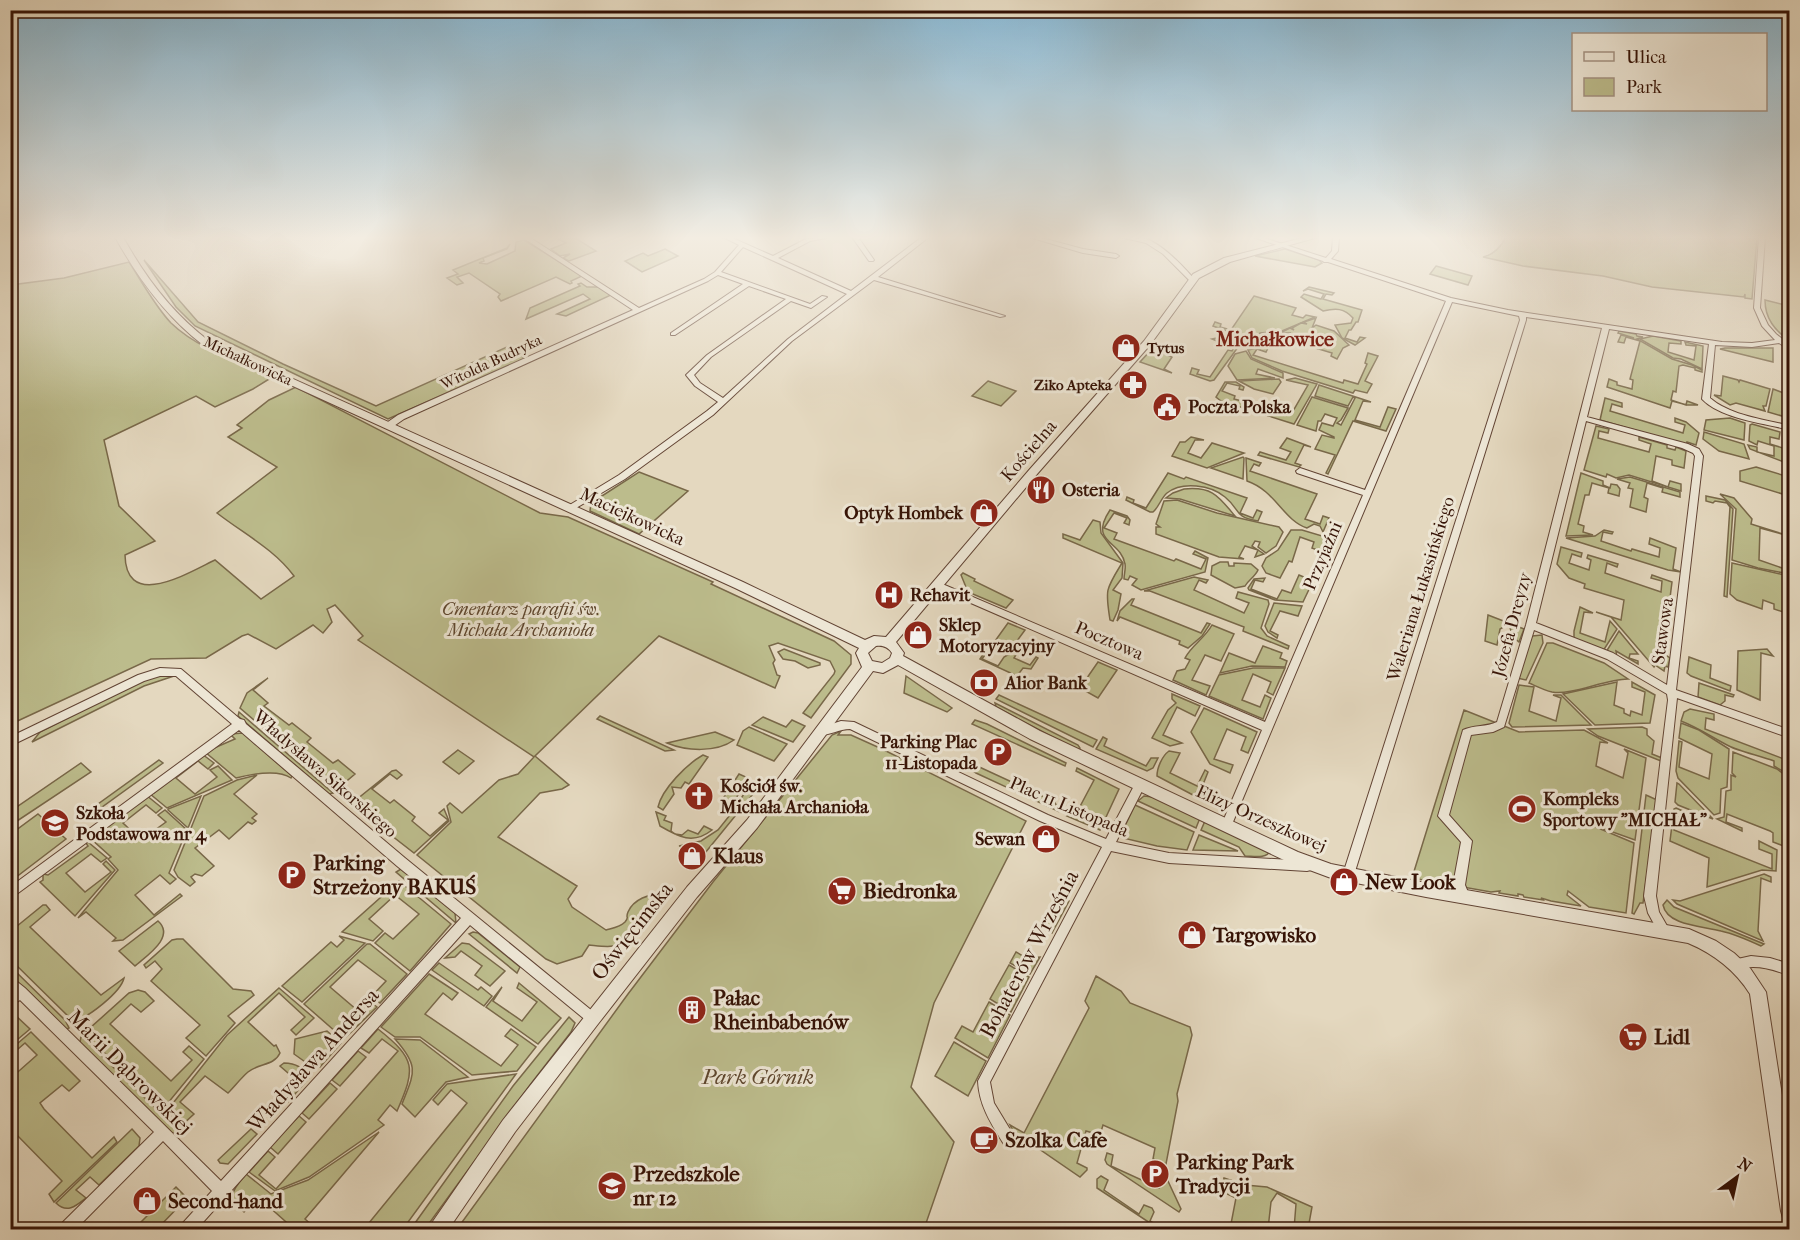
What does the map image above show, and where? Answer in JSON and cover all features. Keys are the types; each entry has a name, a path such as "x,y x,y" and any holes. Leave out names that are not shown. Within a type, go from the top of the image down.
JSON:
{"street":[{"name":"Michałkowicka","path":"158,295 191,333 206,343 386,424"},
{"path":"614,295 639,311"},
{"name":"Witolda Budryka","path":"386,424 674,295"},
{"path":"673,334 732,295"},
{"path":"778,295 811,306 824,297"},
{"path":"571,508 622,477 723,402 782,346 849,295"},
{"path":"932,295 1002,316"},
{"name":"Kościelna","path":"888,642 1147,343 1181,295"},
{"path":"1434,295 1522,314 1712,343 1752,345 1780,341"},
{"path":"1758,295 1757,308 1763,326 1790,348"},
{"path":"723,402 718,396 696,385 690,375 709,356 790,299"},
{"name":"Przyjaźni","path":"1227,826 1450,300"},
{"name":"Waleriana Łukasińskiego","path":"1348,874 1523,320 1522,314"},
{"name":"Józefa Dreyzy","path":"1464,897 1459,885 1467,842 1443,816 1466,735 1472,730 1500,726 1531,625 1606,326"},
{"path":"1712,343 1706,399 1708,402 1720,408 1790,428"},
{"name":"Stawowa","path":"1583,418 1686,446 1696,451 1699,456 1650,896 1654,913 1664,931"},
{"name":"Maciejkowicka","path":"386,424 739,585 866,646"},
{"path":"1300,471 1367,493"},
{"name":"Pocztowa","path":"937,585 1268,728"},
{"path":"1531,625 1610,656 1671,692 1790,734"},
{"path":"874,641 888,642 897,650 897,659 890,666 883,668 870,666 861,657 866,646 874,641"},
{"name":"Elizy Orzeszkowej","path":"897,659 1035,735 1227,826 1321,867 1464,897 1689,936 1707,943 1737,964"},
{"name":"Oświęcimska","path":"436,1230 509,1126 591,1018 692,892 752,824 870,666"},
{"name":"Władysława Sikorskiego","path":"10,742 141,678 160,672 178,672 591,1018"},
{"path":"10,894 241,723"},
{"name":"Plac 11 Listopada","path":"820,732 841,725 851,725 1044,818 1108,845 1169,858 1321,867"},
{"name":"Bohaterów Września","path":"1010,1142 986,1102 983,1092 984,1081 1140,785"},
{"name":"Władysława Andersa","path":"186,1230 469,918"},
{"path":"1790,970 1764,961 1737,964 1749,977 1758,992 1790,1211"},
{"name":"Marii Dąbrowskiej","path":"10,982 16,996 163,1132 214,1181 221,1191"},
{"path":"65,1230 163,1132"}],"green space":[{"name":"Cmentarz parafii św. Michała Archanioła","path":"11,295 150,295 171,323 194,341 274,376 215,407 196,396 104,440 119,506 155,541 125,555 128,572 136,581 147,585 160,583 190,573 215,560 261,599 294,576 268,550 217,513 277,467 228,437 242,428 237,425 269,400 296,387 540,513 568,517 713,582 711,584 834,641 851,655 851,664 811,718 803,713 834,674 835,671 830,661 778,643 769,646 775,660 773,663 777,675 780,676 775,688 659,636 535,756 569,785 562,789 540,793 498,837 577,886 568,899 572,907 606,930 625,922 630,908 638,901 647,896 662,896 644,923 627,941 614,946 589,945 582,956 557,964 546,959 417,855 451,822 447,806 450,803 462,813 499,780 518,774 534,757 358,640 363,636 335,605 327,609 332,622 323,633 313,625 276,649 248,634 206,658 151,659 11,724"},
{"path":"168,295 174,295 198,322 376,406 509,346 525,359 388,419 195,326"},
{"path":"499,295 515,295 501,301 498,297"},
{"path":"560,295 581,295 526,319 530,308"},
{"path":"584,295 611,295 566,316 557,314 590,299"},
{"path":"1307,295 1321,299 1325,295 1323,299 1362,310 1358,322 1349,330 1345,338 1357,342 1360,337 1365,338 1355,345 1342,338 1335,325 1351,323 1353,318 1340,310 1323,311 1301,297"},
{"path":"1745,295 1752,295 1752,299 1745,298"},
{"path":"1254,296 1296,308 1292,315 1303,318 1306,315 1315,317 1282,331 1260,333 1254,341 1213,326 1215,322 1221,324 1220,327 1231,330"},
{"path":"1765,300 1789,306 1789,341 1772,324 1765,307"},
{"path":"1316,318 1312,328 1316,325 1334,331 1349,345 1343,348 1337,359 1331,356 1332,353 1269,334 1277,333 1288,336 1290,333 1280,333 1290,328 1294,330 1292,328 1301,323 1307,324 1304,322"},
{"path":"1619,331 1643,337 1637,339 1672,359 1702,370 1702,372 1695,368 1679,366 1676,392 1673,391 1671,400 1682,404 1672,401 1670,408 1607,387 1609,379 1617,382 1617,385 1632,389 1633,380 1630,379 1640,341 1626,337 1624,343 1618,342 1621,335 1634,338 1618,333"},
{"path":"1226,336 1241,343 1214,380 1210,381 1190,374 1192,368 1199,370 1197,374 1210,377 1228,350 1232,351 1237,342 1225,338 1222,343 1212,339"},
{"path":"1653,336 1681,341 1681,344 1669,343 1668,352 1694,360 1696,346 1686,345 1685,342 1703,346 1702,369 1681,359 1673,358 1640,339"},
{"path":"1263,347 1268,348 1266,352 1257,349 1253,355 1343,383 1344,380 1358,384 1367,364 1365,363 1368,353 1378,356 1365,381 1372,384 1367,393 1355,390 1353,393 1282,371 1252,358 1248,350"},
{"path":"1773,348 1773,362 1720,349"},
{"path":"1152,349 1172,357 1164,369 1172,373 1140,362"},
{"path":"1246,351 1251,359 1283,373 1283,378 1258,369 1256,374 1275,378 1237,380 1228,366 1235,354"},
{"path":"1723,376 1770,389 1766,406 1763,406 1765,411 1736,403 1730,405 1714,395 1721,396"},
{"path":"1295,378 1317,384 1294,424 1221,401 1216,397 1225,382 1236,382 1244,387 1243,390 1239,389 1240,386 1227,383 1222,391 1235,396 1234,399 1277,410 1279,407 1293,411 1308,385 1286,380"},
{"path":"1279,379 1281,382 1273,394 1254,389 1239,381"},
{"path":"988,381 1016,391 1001,406 972,396"},
{"path":"1319,385 1371,402 1363,401 1355,420 1380,427 1388,407 1396,409 1386,431 1353,421 1328,474 1326,473 1335,455 1315,449 1322,435 1334,438 1319,430 1322,423 1333,426 1337,418 1325,414 1321,421 1318,421 1316,431 1297,425 1312,397 1348,408 1337,423 1341,425 1355,398 1353,397 1348,406 1315,396"},
{"path":"1773,389 1789,395 1789,402 1785,408 1789,412 1789,418 1768,412"},
{"path":"1605,398 1622,403 1622,407 1612,404 1610,411 1683,433 1685,425 1675,422 1675,418 1686,422 1699,433 1696,445 1687,442 1686,445 1600,420"},
{"path":"1687,401 1698,405 1687,405"},
{"path":"1730,418 1745,423 1744,440 1704,430 1706,420"},
{"path":"1752,424 1780,432 1779,439 1770,437 1770,444 1789,450 1789,464 1759,452 1774,456 1774,446 1758,441 1757,445 1749,441"},
{"path":"1596,426 1609,429 1608,433 1599,431 1598,438 1649,452 1651,444 1639,440 1639,437 1667,445 1667,448 1675,450 1676,447 1686,451 1684,468 1672,465 1672,460 1656,456 1652,481 1668,487 1629,475 1616,478 1607,474 1606,477 1584,470"},
{"path":"1704,432 1744,444 1749,459 1719,451 1703,439"},
{"path":"1191,437 1204,440 1195,440 1188,453 1201,458 1212,443 1244,453 1207,468 1172,456 1180,442 1185,442"},
{"path":"1287,438 1311,447 1304,445 1295,463 1301,465 1299,467 1258,455 1260,452 1286,460 1291,452 1280,448"},
{"path":"1748,445 1757,447 1757,452 1750,449"},
{"path":"1243,457 1243,479 1211,468"},
{"path":"1246,458 1261,463 1259,466 1254,464 1250,471 1317,494 1305,519 1320,524 1323,516 1329,518 1323,532 1320,526 1314,524 1307,528 1299,524 1265,491 1247,481"},
{"path":"1756,467 1789,477 1789,496 1740,481 1740,471"},
{"path":"639,472 688,491 639,534 590,511 591,503"},
{"path":"1168,473 1247,498 1240,513 1253,518 1257,510 1262,512 1258,521 1241,515 1225,497 1204,487 1188,486 1173,489 1165,495 1153,512 1126,500 1127,497 1134,500 1133,503 1146,508"},
{"path":"1581,473 1603,481 1603,485 1610,488 1611,484 1617,485 1620,489 1619,496 1608,493 1609,488 1592,483 1589,495 1585,495 1578,524 1584,526 1583,532 1593,535 1566,536"},
{"path":"1630,477 1680,492 1680,497 1662,492 1663,488 1647,483 1644,497 1648,499 1646,512 1630,507 1633,489 1628,488 1630,483 1617,479"},
{"path":"1670,481 1681,484 1681,491 1668,487"},
{"path":"1184,489 1209,491 1219,498 1235,516 1180,499 1166,498"},
{"path":"1720,494 1734,498 1752,519 1751,524 1789,536 1760,528 1759,560 1782,568 1789,574 1732,560 1736,509"},
{"path":"1706,496 1725,500 1733,509 1727,597 1724,596 1730,507 1727,503 1706,501"},
{"path":"1177,500 1217,513 1279,527 1283,532 1276,546 1266,553 1258,547 1260,542 1255,541 1252,546 1258,550 1245,546 1239,557 1244,559 1219,557 1156,534 1156,527 1160,527 1156,524 1164,501"},
{"path":"1110,510 1127,516 1130,520 1129,525 1124,523 1127,518 1114,513 1104,528 1117,533 1114,539 1201,569 1206,559 1193,554 1195,551 1208,558 1205,572 1141,590 1132,585 1137,579 1130,576 1128,580 1124,579 1125,566 1122,556 1104,535 1102,529"},
{"path":"1093,520 1100,522 1101,533 1123,563 1122,578 1113,590 1121,594 1113,621 1110,620 1107,595 1122,563 1063,538 1063,534 1080,540"},
{"path":"1291,530 1302,530 1329,538 1330,542 1325,553 1312,548 1314,542 1300,537 1292,562 1289,561 1280,578 1266,573 1262,566 1266,558 1278,550"},
{"path":"1604,530 1613,532 1612,534 1603,532 1601,541 1631,551 1632,549 1659,557 1660,548 1649,544 1650,538 1676,548 1673,569 1681,572 1566,538 1595,536"},
{"path":"1561,547 1582,553 1581,557 1572,554 1569,563 1589,570 1591,560 1587,558 1588,555 1618,564 1617,567 1607,563 1605,573 1661,592 1662,581 1651,578 1652,575 1672,582 1663,653 1670,658 1668,667 1665,666 1664,671 1655,665 1654,667 1611,617 1596,612 1621,620 1624,600 1584,588 1585,584 1569,578 1557,564"},
{"path":"1258,550 1264,554 1255,557"},
{"path":"1220,562 1228,562 1229,566 1234,566 1234,563 1251,564 1258,570 1245,586 1235,588 1211,575 1212,566"},
{"path":"1732,563 1789,576 1789,614 1774,609 1774,604 1763,600 1762,609 1737,600 1730,594"},
{"path":"963,573 975,579 974,581 1013,600 1006,608 968,592 961,575"},
{"path":"1299,575 1313,581 1303,602 1275,600 1248,588 1254,579 1265,578 1263,582 1255,580 1251,589 1277,599 1282,590 1291,593"},
{"path":"1194,577 1208,580 1206,583 1199,580 1194,590 1244,613 1249,603 1236,598 1238,592 1268,600 1269,604 1261,628 1267,636 1289,646 1288,649 1243,631 1244,627 1150,591 1144,591"},
{"path":"1134,599 1131,605 1201,633 1207,623 1210,624 1202,636 1188,648 1179,644 1180,641 1120,617 1117,621 1120,611"},
{"path":"1274,603 1302,606 1298,616 1280,611 1270,631 1278,635 1277,638 1268,632 1265,626"},
{"path":"1580,607 1593,613 1584,612 1580,633 1605,642 1610,621 1617,629 1603,651 1574,638"},
{"path":"1488,615 1524,629 1519,642 1512,636 1510,627 1507,625 1500,629 1497,645 1485,641"},
{"path":"1008,623 1025,630 1014,645 1003,653 996,650 1000,644 995,641"},
{"path":"1212,625 1234,634 1221,661 1205,655 1192,680 1210,686 1206,695 1173,680 1177,671 1185,669 1190,660 1185,658"},
{"path":"1619,631 1638,654 1630,654 1629,658 1638,661 1638,664 1616,651 1617,658 1606,652"},
{"path":"1542,635 1543,643 1526,680 1517,678 1532,636"},
{"path":"1547,643 1553,643 1604,663 1628,679 1560,693 1529,683"},
{"path":"1263,646 1282,653 1280,658 1287,661 1285,667 1252,666 1220,673 1229,653 1255,663"},
{"path":"988,647 990,648 982,659 998,666 1004,657 1020,648 1014,658 1030,665 1036,657 1038,658 1031,669 1023,668 1017,676 980,659"},
{"path":"784,649 820,663 820,665 808,668 795,661 783,659 778,652"},
{"path":"1767,649 1773,656 1761,653 1760,700 1737,690 1738,651"},
{"path":"1689,657 1711,665 1710,678 1731,686 1730,691 1687,673"},
{"path":"1098,662 1117,670 1098,698 1080,688"},
{"path":"1253,668 1285,668 1273,695 1267,692 1271,682 1253,674 1242,700 1260,707 1265,695 1271,698 1263,719 1209,696 1219,675"},
{"path":"174,676 144,686 32,742 40,732 145,679"},
{"path":"906,676 952,708 947,712 904,693"},
{"path":"268,678 253,690 268,703 264,706 311,738 307,742 333,763 338,760 355,774 336,790 240,708 247,693"},
{"path":"1617,682 1614,705 1624,709 1624,713 1630,716 1631,711 1642,715 1645,692 1632,687 1632,682 1655,695 1650,723 1595,725 1563,694"},
{"path":"1699,683 1734,695 1733,697 1725,695 1725,701 1720,705 1698,697"},
{"path":"1519,685 1534,687 1529,711 1556,721 1561,698 1553,695 1561,695 1591,725 1512,727 1509,723"},
{"path":"1172,694 1200,706 1195,716 1177,707 1163,735 1182,743 1170,746 1152,738 1168,710 1176,703 1172,699"},
{"path":"999,695 1097,740 1093,747 996,699"},
{"path":"995,703 1078,745 1079,751 996,707"},
{"path":"1204,708 1257,732 1248,753 1241,750 1246,737 1227,729 1214,759 1233,765 1230,773 1210,764 1191,732"},
{"path":"1690,709 1714,714 1714,720 1706,718 1705,729 1789,761 1789,775 1774,766 1774,761 1733,748 1681,721 1684,712"},
{"path":"1464,710 1519,732 1584,730 1608,743 1600,742 1596,766 1623,778 1628,753 1624,749 1646,758 1635,840 1579,820 1634,843 1626,913 1589,907 1568,891 1567,895 1581,906 1412,878"},
{"path":"239,712 333,793 329,794 238,716"},
{"path":"600,716 674,750 665,751 597,719"},
{"path":"763,717 786,727 792,720 805,726 793,742 752,725"},
{"path":"975,720 1066,763 1065,766 972,724"},
{"path":"1681,723 1699,730 1729,749 1727,787 1721,789 1720,813 1714,815 1678,778 1676,771 1679,741 1682,742 1679,767 1709,779 1712,754 1679,738"},
{"path":"749,727 787,744 774,761 737,745 743,731"},
{"path":"1642,727 1647,729 1647,735 1654,741 1652,754 1662,758 1661,761 1598,736 1588,729"},
{"name":"Park Górnik","path":"841,731 838,735 851,735 882,749 1026,821 934,1003 911,1087 954,1142 924,1229 457,1229 628,994 713,882 832,735"},
{"path":"715,732 734,740 710,749 683,748 667,743"},
{"path":"243,733 292,776 291,778 272,773 236,778 205,752 235,739 230,734"},
{"path":"1103,737 1107,739 1104,746 1146,766 1151,758 1158,758 1153,768 1147,771 1096,749"},
{"path":"458,750 474,761 459,774 443,762"},
{"path":"1169,751 1180,753 1170,773 1197,786 1205,770 1208,772 1202,787 1193,795 1157,776 1160,762"},
{"path":"1733,752 1777,769 1789,778 1789,848 1773,842 1773,833 1770,831 1727,814 1726,822 1742,828 1742,831 1717,819 1724,817 1726,791 1731,790 1731,775 1736,777 1732,773"},
{"path":"202,754 214,763 208,769 198,761 176,778 195,794 217,777 210,770 218,766 232,780 167,808 149,793 154,793 167,780"},
{"path":"703,755 708,757 689,784 685,782 681,788 672,787 674,794 663,810 658,807 664,793 676,778"},
{"path":"159,760 163,763 84,820 80,817"},
{"path":"81,763 91,772 11,825 11,811"},
{"path":"975,765 1055,802 1058,811 976,773 972,770"},
{"path":"1077,768 1119,789 1100,830 1067,816 1072,812 1077,812 1094,780 1076,771"},
{"path":"396,770 402,775 397,779 390,774 372,789 390,803 394,800 415,817 412,821 430,836 448,820 439,813 444,809 449,821 414,853 351,804 392,771"},
{"path":"739,774 748,778 732,805 723,805 727,799 724,797"},
{"path":"257,775 234,794 257,814 252,818 256,821 252,824 248,822 229,839 219,830 195,848 214,866 202,876 195,874 191,877 195,882 190,886 178,877 174,870 204,796 237,780"},
{"path":"759,779 762,783 705,853 694,847 679,846 701,841 718,830 750,784"},
{"path":"1677,783 1679,784 1713,819 1675,802"},
{"path":"146,795 162,808 156,813 146,805 123,823 141,840 166,822 158,815 165,810 187,830 169,873 176,879 170,884 160,875 135,895 154,915 180,894 182,896 123,940 113,941 116,938 86,912 78,918 118,870 108,859 111,857 89,837"},
{"path":"1646,795 1657,800 1643,903 1640,903 1634,914 1632,913"},
{"path":"201,796 188,828 168,810 168,809"},
{"path":"1144,796 1153,797 1200,818 1196,828 1138,801"},
{"path":"1135,805 1194,832 1187,850 1123,838 1123,830"},
{"path":"1676,808 1692,815 1691,822 1675,816 1674,830 1772,869 1772,854 1759,849 1759,841 1777,850 1776,871 1762,870 1707,887 1709,858 1670,841"},
{"path":"656,812 666,816 664,820 672,823 673,833 660,826"},
{"path":"38,814 66,839 11,881 11,834"},
{"path":"1205,821 1270,851 1263,856 1245,856 1239,847 1201,830"},
{"path":"704,826 712,830 705,835 692,838 676,834 682,835 688,830 698,834"},
{"path":"1199,835 1238,851 1193,850"},
{"path":"88,842 107,858 101,862 91,854 66,873 85,892 111,872 103,864 106,861 115,870 75,916 40,882 43,880 43,874 48,875 88,846 86,843"},
{"path":"401,869 455,913 456,923 396,872"},
{"path":"1764,874 1771,877 1771,882 1761,878 1758,931 1763,941 1677,904 1673,900 1680,901"},
{"path":"399,881 451,924 410,971 375,943 385,933 393,939 419,914 395,895 369,919 383,931 373,941 342,932"},
{"path":"1060,896 1069,901 1052,933 1043,928"},
{"path":"1667,900 1674,907 1764,944 1761,946 1731,934 1679,921 1666,912 1663,905"},
{"path":"43,905 50,910 30,927 101,995 124,978 122,984 103,1004 74,1021 11,960 11,931"},
{"path":"158,921 163,927 162,940 135,966 119,951"},
{"path":"478,933 520,967 517,973 469,934"},
{"path":"339,936 365,943 302,1002 282,986 331,942 337,947 344,940"},
{"path":"183,939 233,989 251,991 254,995 228,1016 235,1023 206,1056 186,1038 200,1025 151,981 162,969 155,961 146,968 144,965 172,940"},
{"path":"462,943 469,944 505,971 490,986 475,975 482,966 461,951 455,957 445,958"},
{"path":"367,944 407,974 380,1003 371,997 386,981 358,960 330,987 357,1010 368,1000 377,1007 344,1039 304,1004"},
{"path":"1016,952 1026,958 1040,957 1030,974 1010,963"},
{"path":"439,963 478,990 481,987 492,996 484,1006 432,970"},
{"path":"1009,965 1029,977 1011,1012 990,999"},
{"path":"10,966 65,1020 69,1028 65,1030 11,977"},
{"path":"429,974 458,993 452,1000 443,993 425,1014 501,1066 518,1045 505,1036 511,1029 536,1047 517,1071 472,1075 420,1037 395,1037 381,1027"},
{"path":"1096,976 1121,991 1130,1003 1190,1027 1192,1035 1177,1094 1178,1101 1166,1164 1153,1159 1155,1148 1103,1125 1100,1135 1086,1131 1077,1163 1087,1170 1080,1177 1013,1131 1010,1125 1024,1133 1089,1008 1085,1001"},
{"path":"519,983 561,1018 538,1044 486,1007 502,987 493,1001 522,1021 537,1002 517,988"},
{"path":"279,988 314,1018 296,1035 291,1030 305,1017 279,993 248,1022 274,1046 276,1045 280,1053 274,1060 248,1072 228,1093 205,1076 180,1102 194,1114 181,1126 166,1112 227,1035"},
{"path":"138,990 145,992 154,1001 141,1012 131,1004 110,1024 171,1081 192,1060 183,1052 189,1046 204,1059 163,1109 87,1036 90,1028 129,993"},
{"path":"989,1002 1010,1015 988,1058 955,1038 962,1026 973,1032"},
{"path":"11,1014 14,1014 30,1029 11,1045"},
{"path":"569,1017 575,1023 571,1032 425,1229 410,1230 513,1086"},
{"path":"378,1029 400,1048 409,1065 407,1084 397,1111 390,1105 378,1120 384,1125 309,1177 275,1191 249,1172 268,1151 275,1157 259,1175 276,1189 398,1051 382,1039 369,1053 361,1048"},
{"path":"327,1031 341,1043 320,1067 311,1066 294,1054 295,1039"},
{"path":"31,1032 80,1081 69,1091 62,1085 40,1103 44,1109 92,1158 114,1137 117,1142 54,1202 49,1194 62,1181 14,1132 11,1135 11,1078 37,1055 25,1043 11,1055 11,1049"},
{"path":"81,1036 179,1131 171,1134 80,1043"},
{"path":"395,1039 420,1040 468,1077 446,1082 415,1117 402,1104 412,1077 412,1070 408,1057"},
{"path":"954,1042 986,1061 968,1096 935,1076"},
{"path":"358,1051 366,1057 340,1086 332,1080"},
{"path":"284,1063 299,1067 309,1078 288,1102 280,1095 295,1079 280,1066"},
{"path":"516,1074 403,1229 364,1229 467,1103 451,1090 438,1105 433,1100 447,1084"},
{"path":"330,1083 337,1089 309,1119 302,1113"},
{"path":"299,1116 306,1122 278,1154 270,1147"},
{"path":"132,1129 140,1138 139,1146 99,1185 90,1177 76,1190 86,1198 68,1208 56,1203"},
{"path":"251,1129 257,1134 228,1164 220,1163 218,1160"},
{"path":"379,1132 305,1219 314,1227 312,1229 294,1229 258,1197 244,1212 234,1202 233,1193 246,1174 271,1194 308,1180"},
{"path":"1107,1153 1113,1155 1111,1166 1159,1188 1161,1179 1167,1179 1181,1209 1179,1212 1107,1164 1105,1160"},
{"path":"1101,1176 1108,1180 1104,1190 1139,1214 1144,1205 1152,1208 1154,1212 1150,1221 1163,1229 1159,1229 1097,1188 1097,1179"},
{"path":"1224,1178 1245,1185 1267,1187 1312,1207 1308,1229 1294,1229 1296,1204 1277,1193 1271,1202 1268,1229 1230,1229 1236,1198 1221,1191"},
{"path":"176,1187 187,1198 157,1229 134,1229"}],"place":[{"name":"Tytus","path":"1126,348"},
{"name":"Ziko Apteka","path":"1133,385"},
{"name":"Poczta Polska","path":"1167,407"},
{"name":"Osteria","path":"1041,490"},
{"name":"Optyk Hombek","path":"984,513"},
{"name":"Rehavit","path":"889,595"},
{"name":"Sklep Motoryzacyjny","path":"918,635"},
{"name":"Alior Bank","path":"984,683"},
{"name":"Parking Plac 11-Listopada","path":"998,752"},
{"name":"Kościół św. Michała Archanioła","path":"699,796"},
{"name":"Kompleks Sportowy \"MICHAŁ\"","path":"1522,809"},
{"name":"Szkoła Podstawowa nr 4","path":"55,823"},
{"name":"Sewan","path":"1046,839"},
{"name":"Klaus","path":"692,856"},
{"name":"Parking Strzeżony BAKUŚ","path":"292,875"},
{"name":"New Look","path":"1344,882"},
{"name":"Biedronka","path":"842,891"},
{"name":"Targowisko","path":"1192,935"},
{"name":"Pałac Rheinbabenów","path":"692,1010"},
{"name":"Lidl","path":"1633,1037"},
{"name":"Szolka Cafe","path":"984,1140"},
{"name":"Parking Park Tradycji","path":"1155,1174"},
{"name":"Przedszkole nr 12","path":"612,1186"},
{"name":"Second-hand","path":"147,1201"}],"district":[{"name":"Michałkowice","path":"1275,339"}]}
